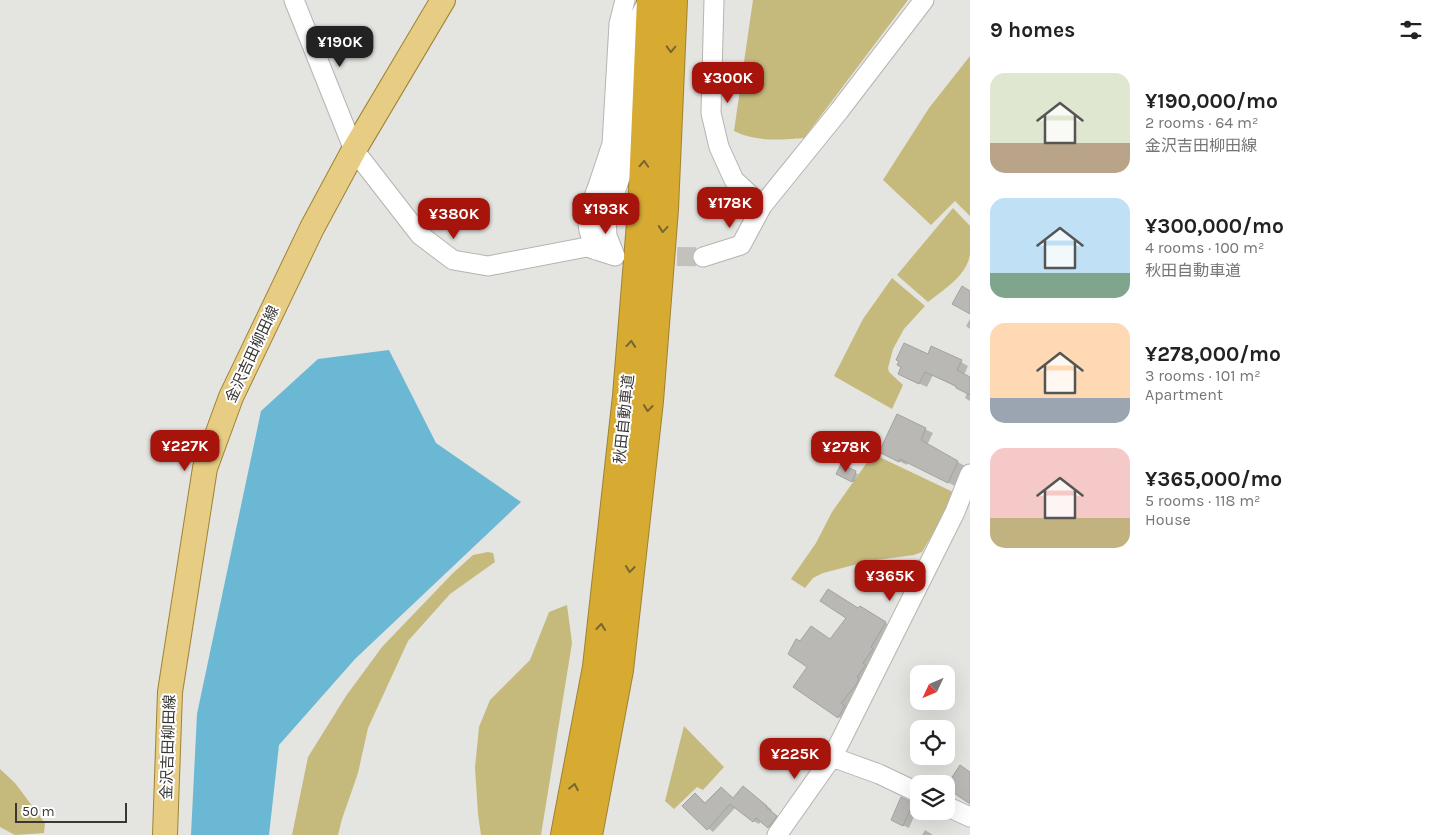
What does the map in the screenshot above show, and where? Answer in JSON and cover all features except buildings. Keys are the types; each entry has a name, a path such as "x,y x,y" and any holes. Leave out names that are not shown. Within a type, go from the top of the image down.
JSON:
{"highway":[{"name":"秋田自動車道","path":"565,835 597,667 626,406 642,211 650,0"},
{"name":"秋田自動車道","path":"588,835 619,670 649,401 664,209 673,0"}],"main road":[{"name":"金沢吉田柳田線","path":"165,835 170,692 205,468 231,397 312,228 354,150 443,0"}],"street":[{"path":"294,0 354,150 420,235 453,260 488,266 587,247 615,256 607,236 606,217 609,204 621,175 631,129 635,26 650,0"},
{"path":"596,250 589,231 587,215 612,144 619,24 625,0"},
{"path":"714,0 711,113 719,147 734,180 762,206"},
{"path":"703,257 741,245 762,206 840,111 924,0"},
{"path":"777,835 832,757 963,515 970,474"},
{"path":"832,757 879,774 910,789"},
{"path":"955,810 970,817"}],"shaded area":[{"path":"753,0 908,0 804,138 777,140 759,139 734,131"},
{"path":"970,56 970,216 955,201 931,225 883,180 929,108"},
{"path":"953,208 970,226 970,254 968,262 954,282 928,302 897,275"},
{"path":"892,278 925,306 904,329 893,349 888,368 889,372 903,385 892,409 834,376 863,319"},
{"path":"873,454 953,492 938,525 922,552 914,555 869,561 823,573 813,578 805,588 791,579 816,543 832,512"},
{"path":"493,553 495,562 450,594 408,641 368,728 358,773 338,835 292,835 308,757 346,696 382,647 452,574 473,555"},
{"path":"567,605 572,643 541,835 481,835 475,768 479,727 490,700 530,660 549,612"},
{"path":"684,726 724,767 703,790 697,787 674,809 665,801"},
{"path":"0,769 15,783 45,823 44,833 15,835 0,827"}],"water":[{"path":"389,350 436,443 521,502 355,659 279,745 269,835 191,835 197,714 261,411 318,359"}],"tunnel":[{"path":"649,256 703,257"}]}
